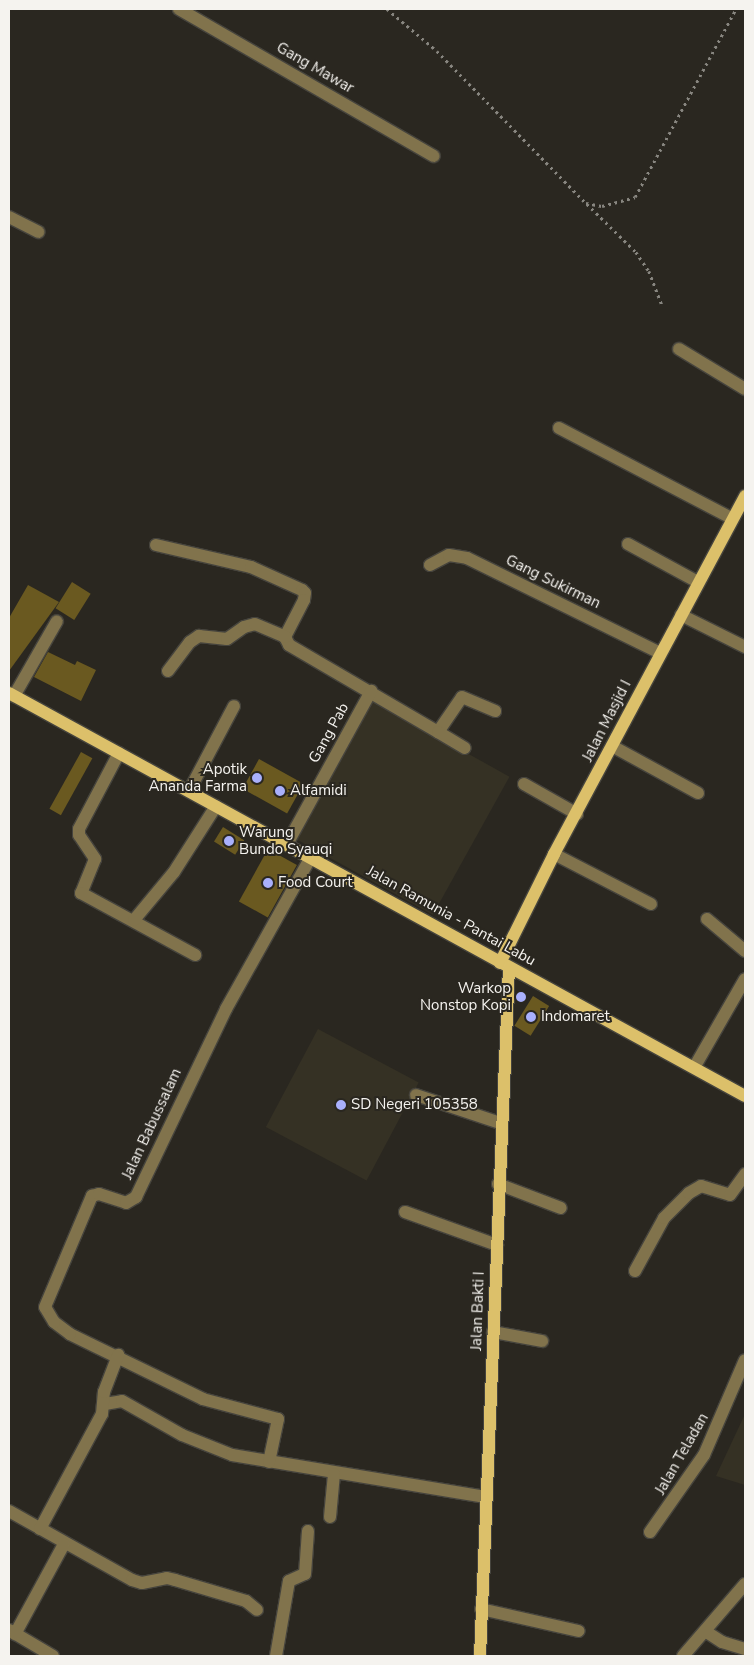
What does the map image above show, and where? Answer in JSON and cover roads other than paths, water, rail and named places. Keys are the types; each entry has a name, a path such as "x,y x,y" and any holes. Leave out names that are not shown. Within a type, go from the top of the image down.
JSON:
{"main road":[{"name":"Jalan Masjid I","path":"504,966 554,854 745,496"},
{"name":"Jalan Ramunia - Pantai Labu","path":"11,694 311,857 504,966 695,1066 745,1096"},
{"name":"Jalan Bakti I","path":"480,1656 497,1245 504,966"}],"street":[{"name":"Gang Mawar","path":"179,9 434,156"},
{"path":"9,217 38,232"},
{"path":"679,349 745,389"},
{"path":"559,428 733,519"},
{"path":"628,544 698,582"},
{"path":"156,545 251,566 302,590 305,593 304,600 285,637"},
{"name":"Gang Sukirman","path":"430,565 449,555 467,558 660,653"},
{"path":"681,615 745,647"},
{"path":"11,694 57,621"},
{"path":"168,671 190,642 199,636 227,639 244,627 254,624 285,637 289,644 371,690 465,748"},
{"name":"Gang Pab","path":"287,844 371,690"},
{"path":"438,732 460,698 468,698 495,711"},
{"path":"189,791 234,706"},
{"path":"612,746 698,793"},
{"path":"119,753 79,829 79,835 95,859 81,893 134,920 195,955"},
{"path":"524,784 577,814"},
{"path":"134,920 174,872 216,806"},
{"path":"554,854 651,904"},
{"name":"Jalan Babussalam","path":"269,1462 278,1419 203,1399 64,1330 47,1313 47,1300 92,1196 99,1194 126,1203 136,1197 226,1009 311,857"},
{"path":"707,919 745,951"},
{"path":"695,1066 745,979"},
{"path":"416,1095 500,1124"},
{"path":"635,1271 664,1218 689,1193 702,1186 730,1195 745,1174"},
{"path":"498,1184 561,1208"},
{"path":"405,1212 497,1245"},
{"path":"493,1332 542,1341"},
{"path":"40,1529 105,1404 104,1392 118,1356"},
{"name":"Jalan Teladan","path":"650,1532 704,1455 745,1360"},
{"path":"105,1404 122,1401 213,1450 334,1474 486,1497"},
{"path":"330,1518 334,1474"},
{"path":"9,1511 64,1544 132,1580 142,1583 167,1578 246,1601 258,1610"},
{"path":"276,1656 289,1581 305,1574 308,1531"},
{"path":"53,1656 12,1632 64,1544"},
{"path":"683,1656 708,1634 745,1584"},
{"path":"481,1609 579,1632"},
{"path":"708,1634 745,1649"}],"place":[{"name":"Apotik Ananda Farma","path":"257,778"},
{"name":"Alfamidi","path":"280,791"},
{"name":"Warung Bundo Syauqi","path":"229,841"},
{"name":"Food Court","path":"268,883"},
{"name":"Warkop Nonstop Kopi","path":"521,997"},
{"name":"Indomaret","path":"531,1017"},
{"name":"SD Negeri 105358","path":"341,1105"}]}
